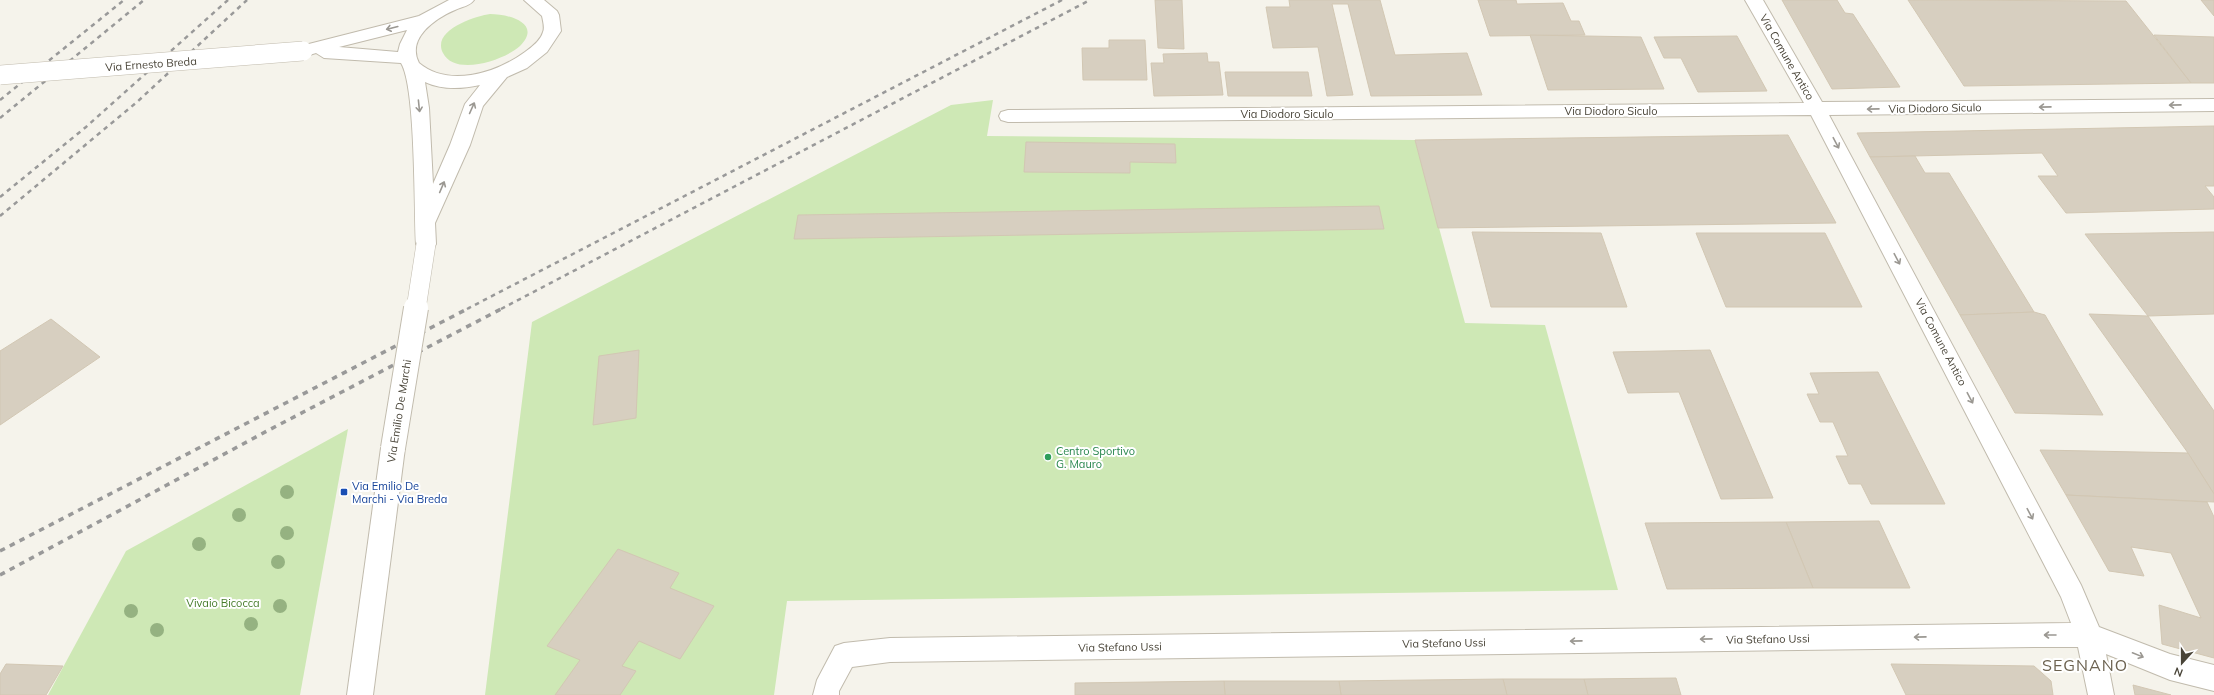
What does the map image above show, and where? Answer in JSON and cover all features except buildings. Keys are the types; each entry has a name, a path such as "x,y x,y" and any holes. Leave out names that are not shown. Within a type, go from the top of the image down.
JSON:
{"street":[{"name":"Via Emilio De Marchi","path":"360,695 392,448 426,234 420,108 407,47 411,37 434,11 465,0"},
{"name":"Via Emilio De Marchi","path":"411,63 423,74 444,81 471,81 499,75 531,59 550,38 553,27 552,17 546,8 533,0"},
{"name":"Via Comune Antico","path":"1754,0 1817,109 2072,593 2089,635 2102,695"},
{"name":"Via Ernesto Breda","path":"303,51 359,37 434,11"},
{"name":"Via Ernesto Breda","path":"0,75 303,51 356,54 411,63"},
{"name":"Via Emilio De Marchi","path":"426,234 474,104 499,75"},
{"name":"Via Diodoro Siculo","path":"1008,116 2214,105"},
{"path":"2089,635 2170,667 2214,678"},
{"name":"Via Stefano Ussi","path":"826,695 826,689 844,655 890,650 2089,635"}],"green space":[{"path":"490,14 513,18 520,21 525,26 528,31 526,38 520,46 492,61 480,64 458,64 449,60 443,53 441,45 443,37 449,31 466,21"},
{"name":"Centro Sportivo G. Mauro","path":"993,100 987,136 1415,140 1465,323 1545,325 1618,590 787,601 774,695 485,695 532,322 951,105"},
{"name":"Vivaio Bicocca","path":"348,429 300,695 48,695 126,551"}],"railway":[{"path":"0,100 124,0"},
{"path":"0,118 144,0"},
{"path":"0,197 86,127 228,0"},
{"path":"0,216 137,102 247,0"},
{"path":"467,309 1062,0"},
{"path":"501,309 1090,0"},
{"path":"0,551 469,308"},
{"path":"0,575 267,431 503,308"}],"place":[{"name":"Centro Sportivo G. Mauro","path":"1048,457"},
{"name":"Via Emilio De Marchi - Via Breda","path":"344,492"}],"district":[{"name":"SEGNANO","path":"2085,665"}]}
